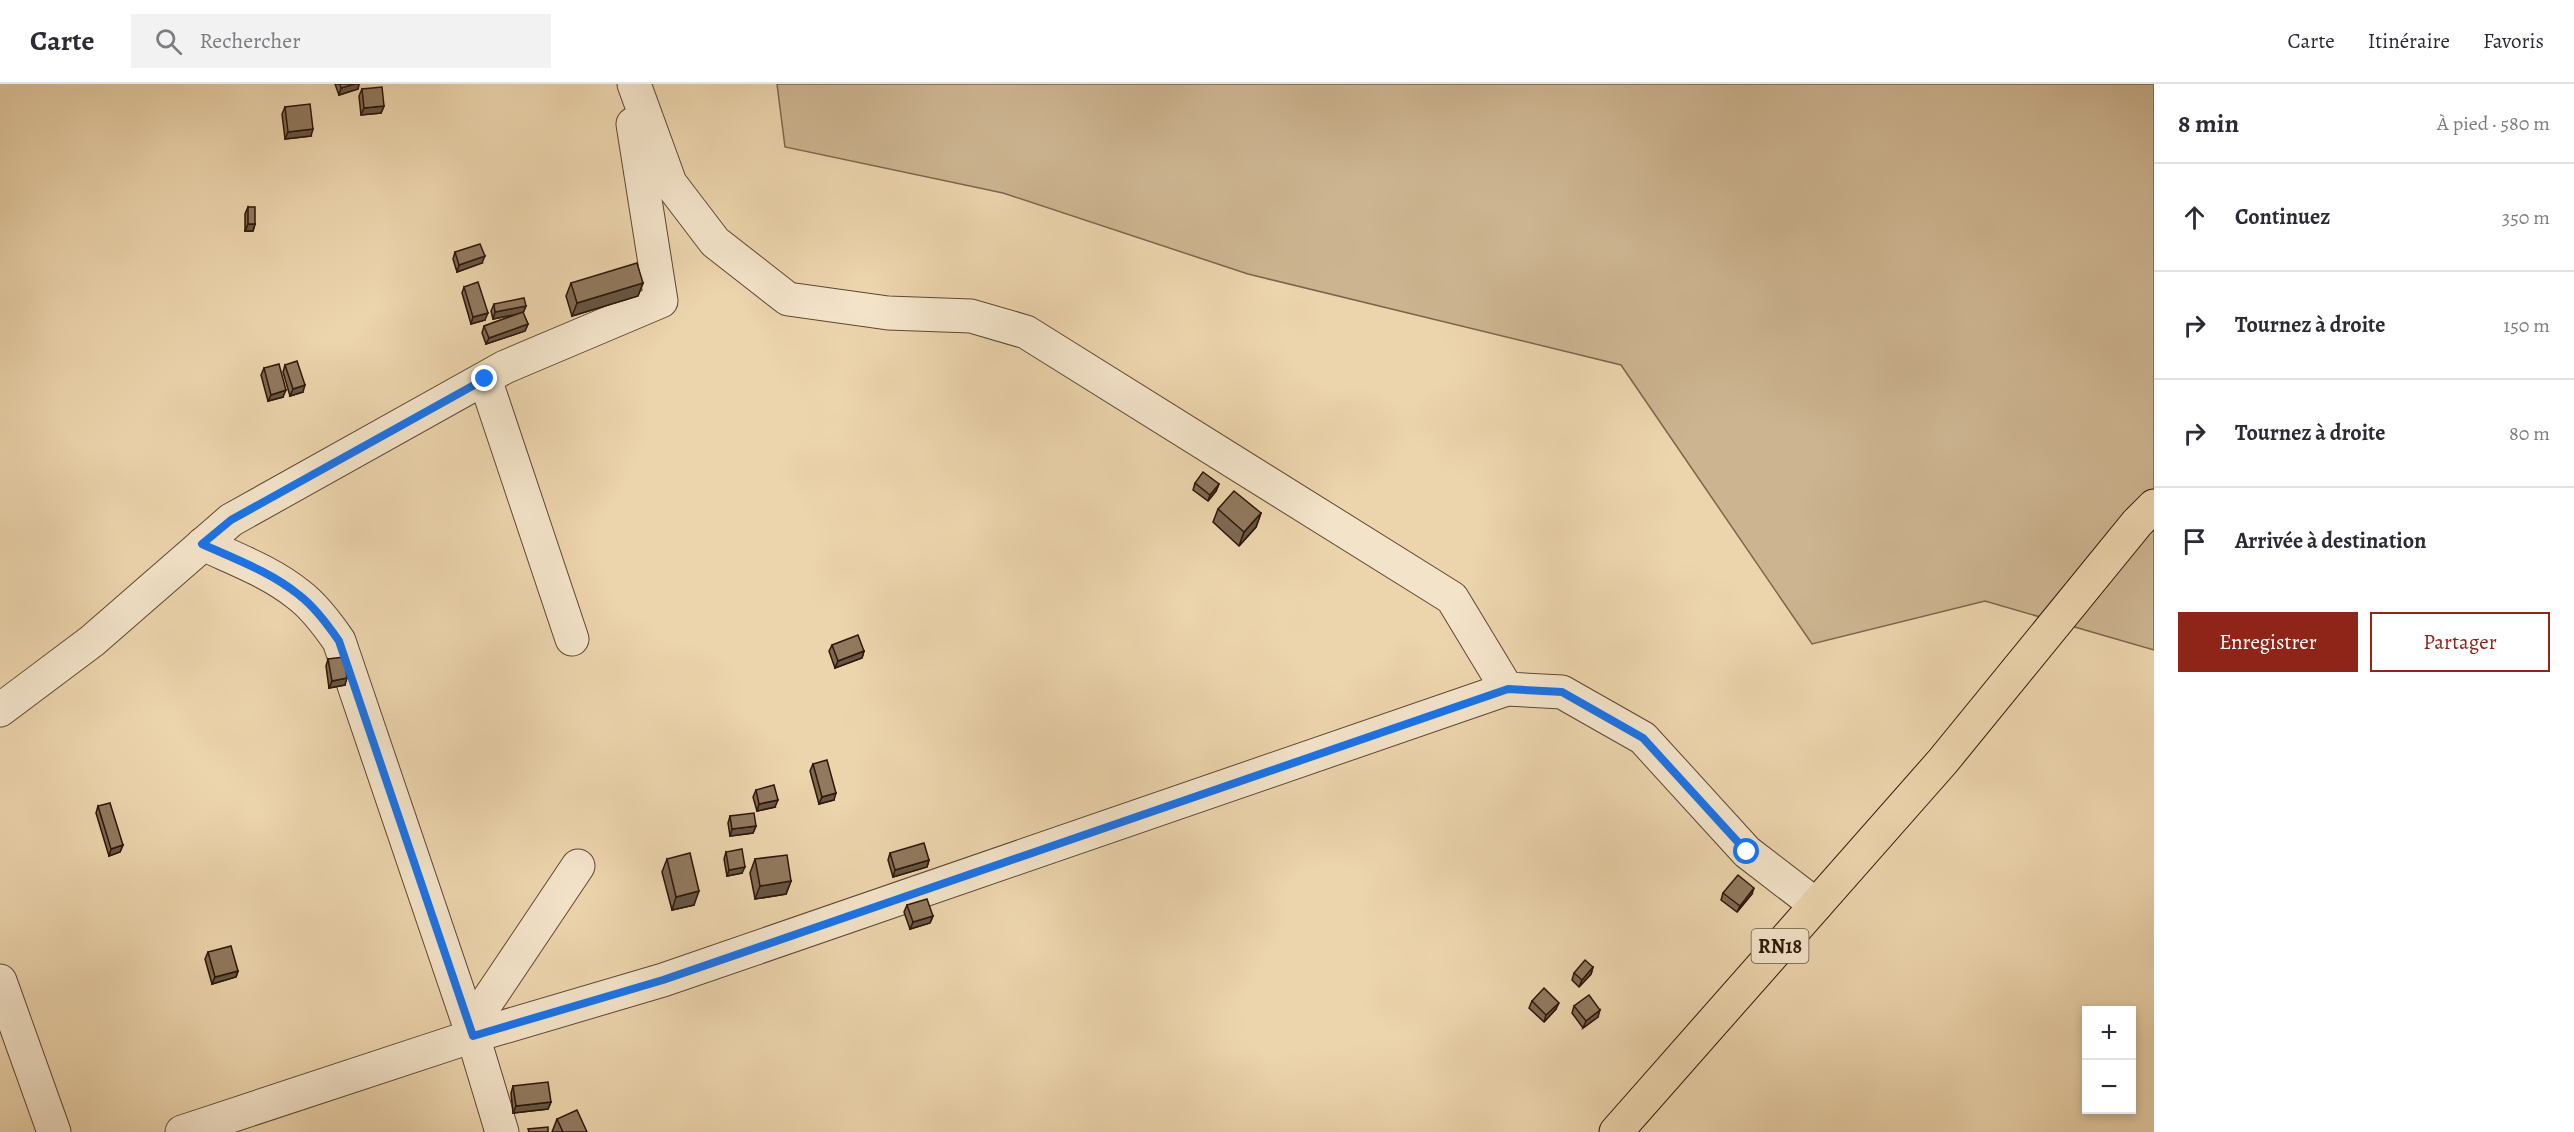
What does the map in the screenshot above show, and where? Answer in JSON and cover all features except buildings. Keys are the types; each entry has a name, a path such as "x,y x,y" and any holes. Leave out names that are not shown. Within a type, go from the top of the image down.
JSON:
{"main road":[{"name":"RN18","path":"1616,1132 1943,761 2146,514"}],"street":[{"path":"0,710 92,641 231,520 505,367 661,301 627,84"},
{"path":"634,84 670,183 715,242 788,299 888,313 971,316 1026,332 1452,598 1508,689"},
{"path":"485,379 572,639"},
{"path":"202,544 257,569 299,595 326,622 339,641 473,1036 502,1132"},
{"path":"182,1132 473,1036 674,976 1508,689 1562,692 1643,738 1747,852 1816,905"},
{"path":"473,1036 478,1015 578,866"},
{"path":"0,981 54,1132"}],"shaded area":[{"path":"777,84 2154,84 2154,650 1985,601 1812,644 1621,365 1248,274 1003,193 785,147"}],"route":[{"path":"485,379 231,520 202,544 257,569 299,595 326,622 339,641 473,1036 663,980 1508,689 1562,692 1643,738 1747,852"}]}
